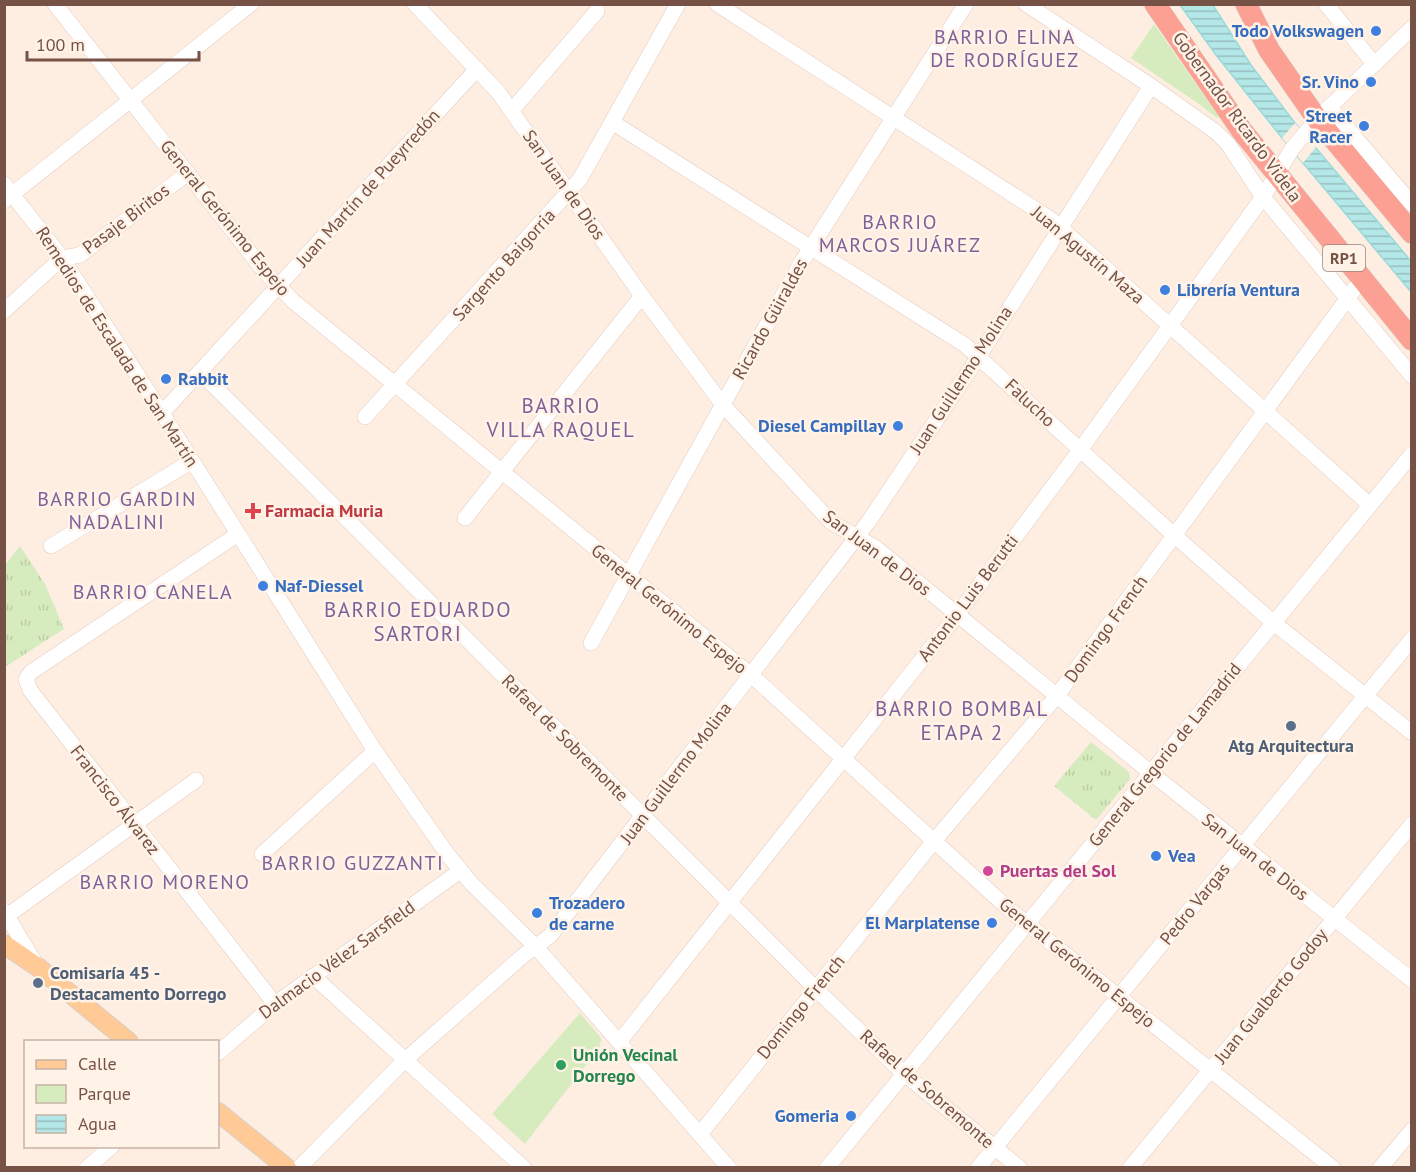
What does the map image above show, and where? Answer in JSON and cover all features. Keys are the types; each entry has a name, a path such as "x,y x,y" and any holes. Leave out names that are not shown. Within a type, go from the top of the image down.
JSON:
{"highway":[{"name":"Gobernador Ricardo Videla","path":"1155,4 1242,131 1412,340"},
{"path":"1246,4 1308,130 1412,233"}],"main road":[{"path":"4,944 39,968 128,1040"},
{"path":"219,1113 287,1167"}],"street":[{"name":"General Gerónimo Espejo","path":"55,4 278,288 751,675 1027,923 1333,1167"},
{"path":"7,193 251,4"},
{"name":"San Juan de Dios","path":"415,4 477,69 512,110 642,296 723,405 831,522 876,548 1242,847 1412,980"},
{"name":"Sargento Baigorria","path":"364,417 570,193 678,4"},
{"name":"Juan Agustín Maza","path":"717,4 1060,226 1265,413 1370,505"},
{"name":"Ricardo Güiraldes","path":"591,643 810,248 966,4"},
{"path":"1026,4 1151,86 1216,132 1228,144 1263,197 1412,376"},
{"path":"1326,4 1374,64"},
{"path":"512,110 597,11"},
{"name":"Antonio Luis Berutti","path":"620,1041 957,615 1170,326 1308,130 1412,28"},
{"name":"Juan Martín de Pueyrredón","path":"162,413 477,69"},
{"name":"Juan Guillermo Molina","path":"299,1167 405,1060 524,955 550,936 857,537 979,356 1151,86"},
{"name":"Falucho","path":"612,123 952,336 979,356 1174,536 1274,623 1412,733"},
{"path":"1308,130 1412,204"},
{"name":"Pasaje Biritos","path":"62,258 80,255 188,173"},
{"name":"Remedios de Escalada de San Martín","path":"7,193 62,258 375,751 460,871 536,948 729,1167"},
{"path":"4,311 62,258"},
{"name":"Domingo French","path":"700,1134 934,841 1056,697 1361,280"},
{"path":"465,518 642,296"},
{"name":"Rafael de Sobremonte","path":"200,372 816,989 903,1073 1020,1167"},
{"name":"General Gregorio de Lamadrid","path":"827,1167 1412,453"},
{"path":"51,546 192,461"},
{"name":"Francisco Álvarez","path":"238,534 31,672 26,678 30,690 274,1004"},
{"name":"Pedro Vargas","path":"978,1167 1412,639"},
{"path":"262,854 375,751"},
{"path":"39,968 6,913 196,780"},
{"name":"Juan Gualberto Godoy","path":"1130,1167 1412,824"},
{"name":"Dalmacio Vélez Sarsfield","path":"219,1052 274,1004 460,871"},
{"path":"313,976 524,1167"},
{"path":"1380,1167 1412,1130"},
{"path":"87,1167 110,1148"}],"green space":[{"path":"1154,24 1219,117 1217,118 1131,58"},
{"path":"20,546 45,584 64,629 5,667 5,565"},
{"path":"1091,742 1129,772 1130,779 1096,820 1054,786"},
{"name":"Unión Vecinal Dorrego","path":"580,1013 601,1038 600,1047 525,1144 492,1114"}],"water":[{"path":"1180,5 1213,5 1251,65 1295,123 1411,261 1411,292 1282,138 1216,55"}],"pier":[{"path":"1295,123 1316,147 1303,163 1282,138"}],"place":[{"name":"Todo Volkswagen","path":"1376,31"},
{"name":"Sr. Vino","path":"1371,82"},
{"name":"Street Racer","path":"1364,126"},
{"name":"Librería Ventura","path":"1165,290"},
{"name":"Rabbit","path":"166,379"},
{"name":"Diesel Campillay","path":"898,426"},
{"name":"Farmacia Muria","path":"253,511"},
{"name":"Naf-Diessel","path":"263,586"},
{"name":"Atg Arquitectura","path":"1291,726"},
{"name":"Vea","path":"1156,856"},
{"name":"Puertas del Sol","path":"988,871"},
{"name":"Trozadero de carne","path":"537,913"},
{"name":"El Marplatense","path":"992,923"},
{"name":"Comisaría 45 - Destacamento Dorrego","path":"38,983"},
{"name":"Unión Vecinal Dorrego","path":"561,1065"},
{"name":"Gomeria","path":"851,1116"}],"district":[{"name":"BARRIO ELINA DE RODRÍGUEZ","path":"1005,48"},
{"name":"BARRIO MARCOS JUÁREZ","path":"900,234"},
{"name":"BARRIO VILLA RAQUEL","path":"561,418"},
{"name":"BARRIO GARDIN NADALINI","path":"117,510"},
{"name":"BARRIO CANELA","path":"153,592"},
{"name":"BARRIO EDUARDO SARTORI","path":"418,622"},
{"name":"BARRIO BOMBAL ETAPA 2","path":"962,721"},
{"name":"BARRIO GUZZANTI","path":"353,863"},
{"name":"BARRIO MORENO","path":"165,882"}]}
